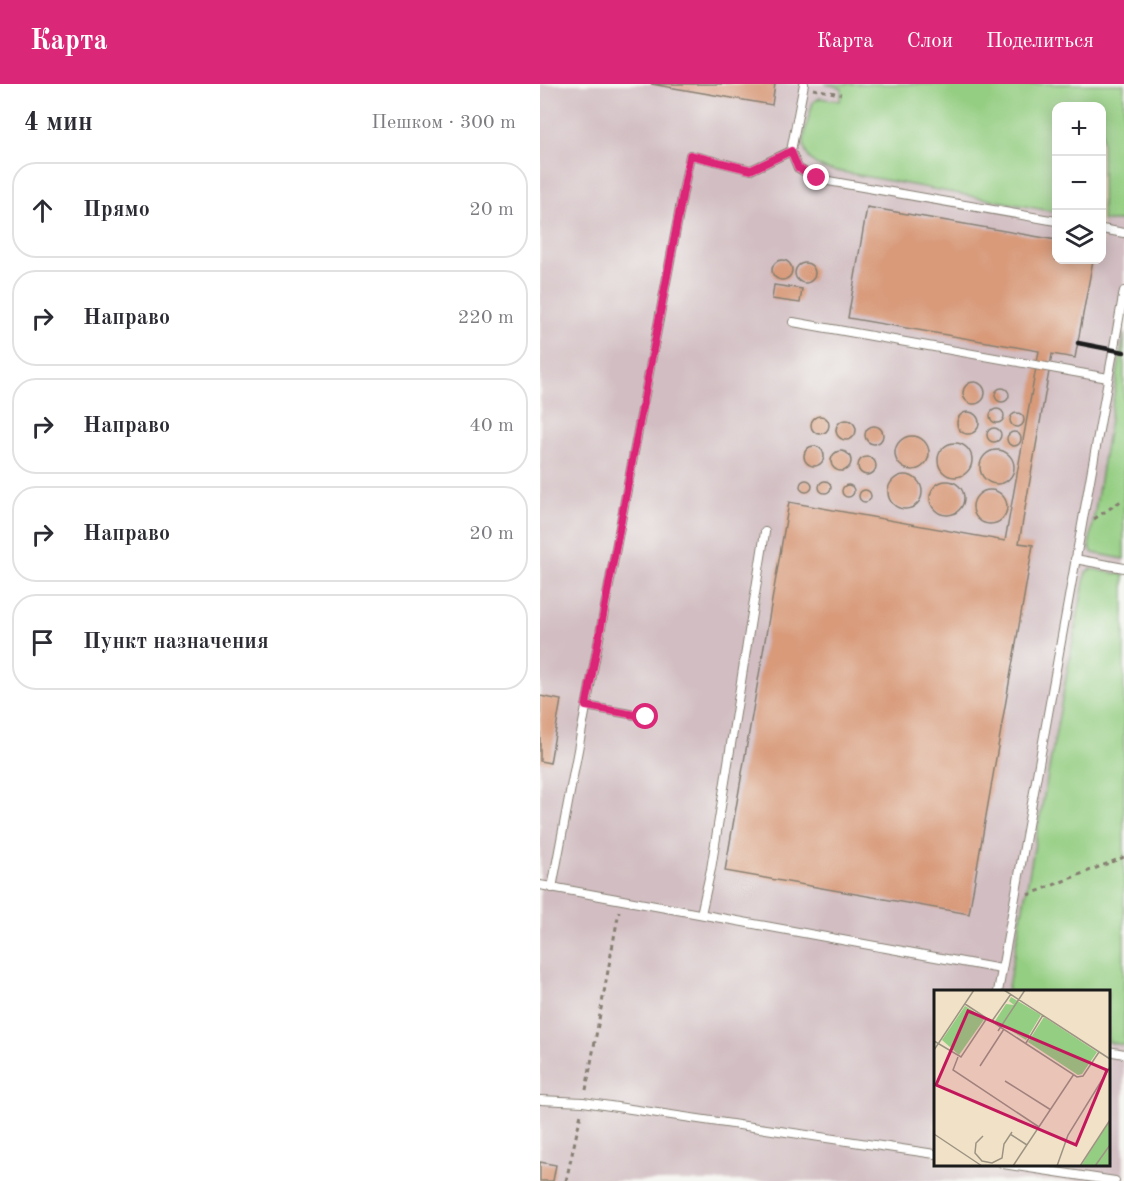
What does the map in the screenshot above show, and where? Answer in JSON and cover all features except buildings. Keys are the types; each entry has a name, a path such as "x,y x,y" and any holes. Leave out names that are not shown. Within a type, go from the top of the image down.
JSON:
{"lane":[{"path":"803,86 791,151 798,168 817,178 1052,220"},
{"path":"552,888 690,155 751,170 791,151"},
{"path":"1106,230 1124,233"},
{"path":"998,990 1124,291"},
{"path":"793,322 1108,378"},
{"path":"701,914 711,869 765,532"},
{"path":"1075,559 1124,568"},
{"path":"586,706 646,717"},
{"path":"540,885 1001,969"},
{"path":"1109,1051 1124,1054"},
{"path":"540,1100 583,1102 934,1154"},
{"path":"1016,1166 1115,1181"}],"path":[{"path":"803,86 841,94"},
{"path":"1081,529 1124,499"},
{"path":"1013,900 1124,857"},
{"path":"566,1181 621,900"}],"shaded area":[{"path":"540,84 1124,84 1124,1181 540,1181"}],"green space":[{"path":"825,84 1124,84 1124,219 1123,221 1106,221 1106,102 1052,102 1052,211 826,169 815,164 805,150 804,141 813,102 820,98 840,101 842,88"},
{"path":"1124,334 1124,559 1093,553 1089,547"},
{"path":"1091,569 1124,575 1124,1045 1109,1042 1109,990 1007,990 1086,572"}],"railway":[{"path":"1078,343 1124,352"}],"route":[{"path":"646,717 586,706 690,155 751,170 791,151 798,168 817,178"}]}
